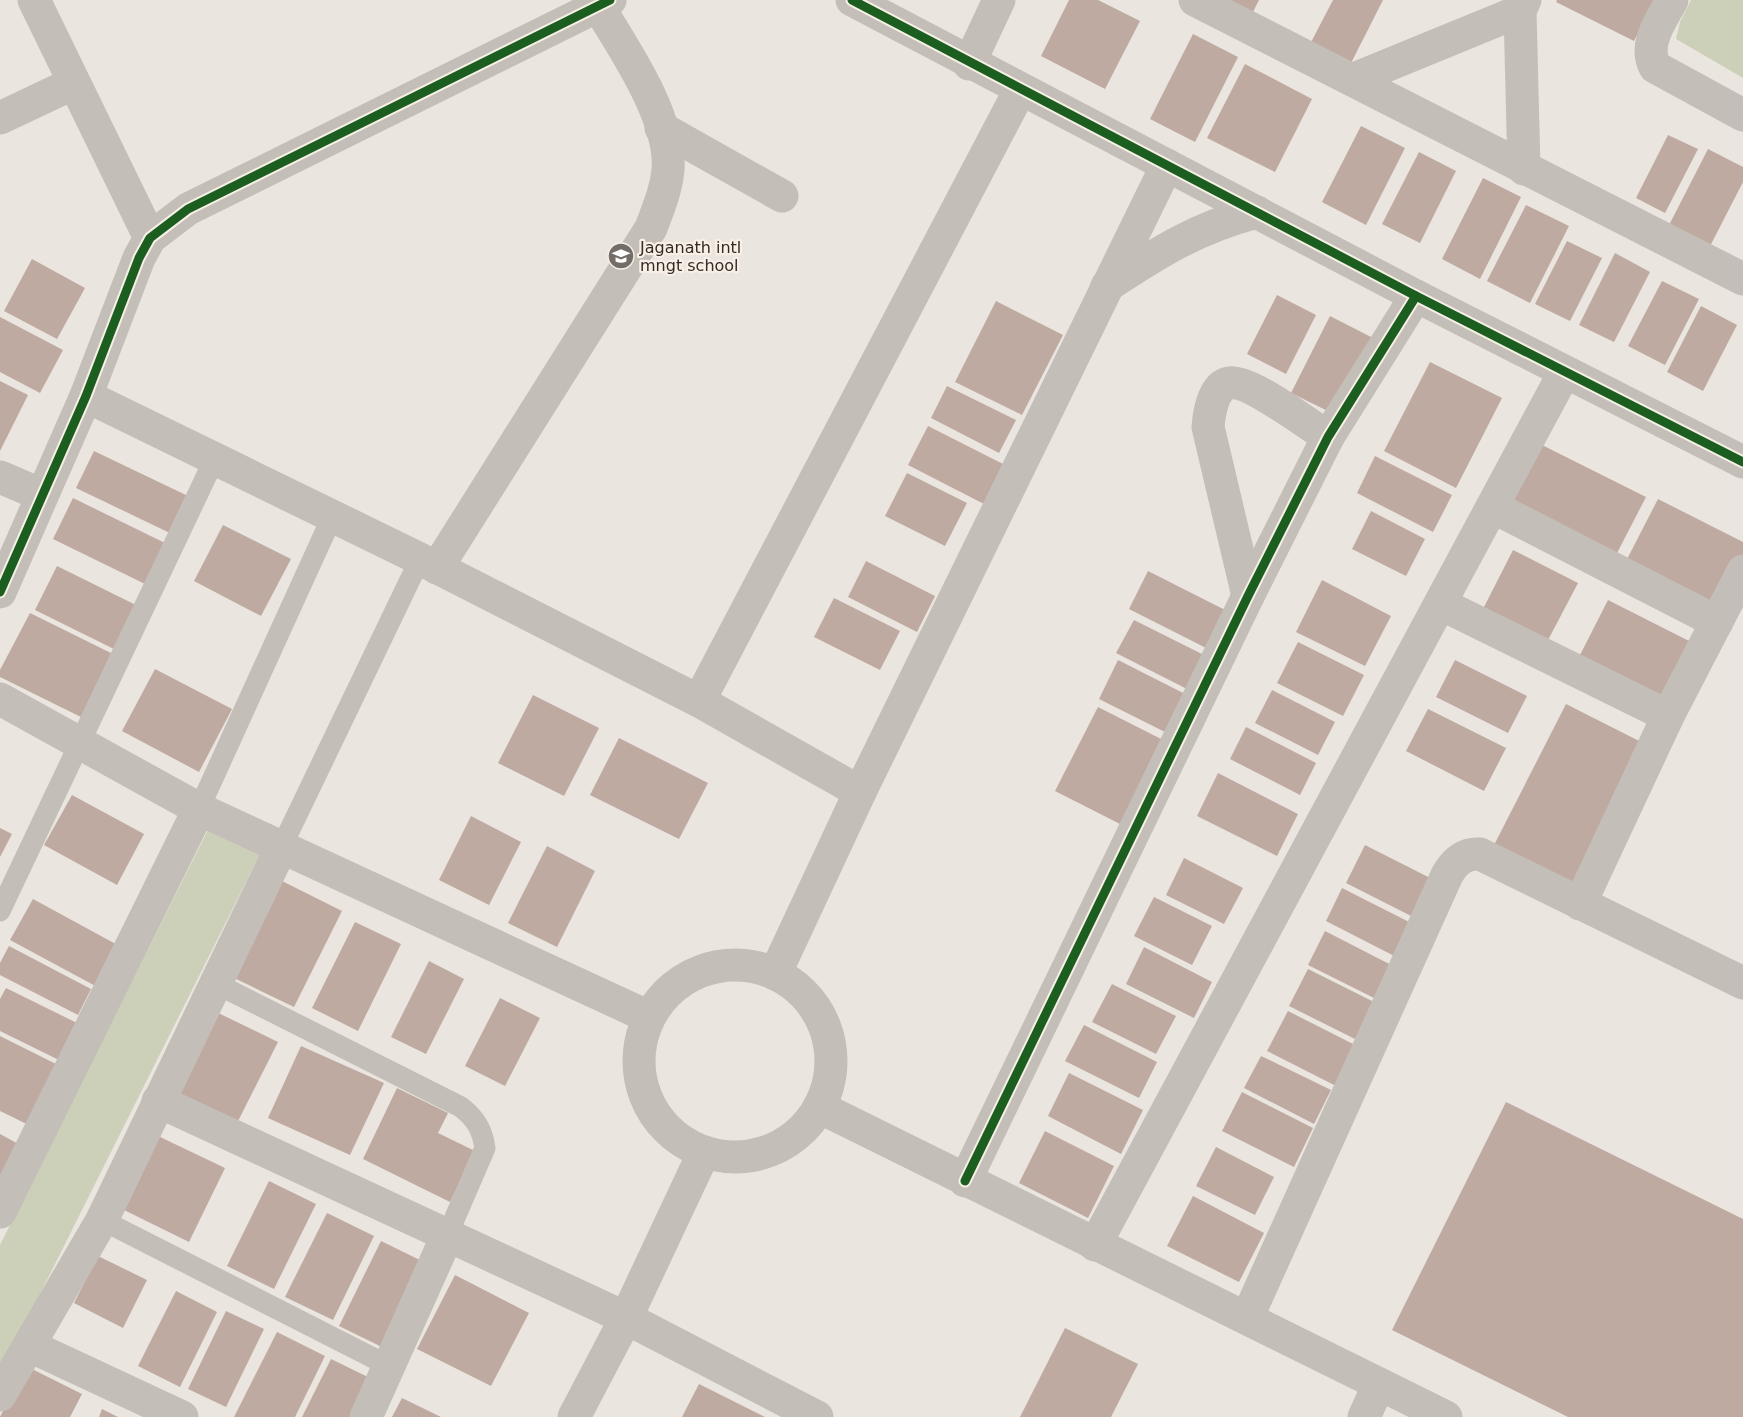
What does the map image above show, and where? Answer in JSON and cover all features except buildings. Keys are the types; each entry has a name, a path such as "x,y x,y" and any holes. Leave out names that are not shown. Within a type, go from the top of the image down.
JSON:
{"street":[{"path":"34,0 150,238"},
{"path":"852,0 969,64 1564,373 1743,462"},
{"path":"969,64 999,0"},
{"path":"1195,0 1743,279"},
{"path":"1672,0 1651,43 1650,56 1656,67 1743,114"},
{"path":"0,592 86,396 139,258 150,238 188,209 604,3 661,128 668,168 663,196 651,228 428,563"},
{"path":"1354,79 1522,6 1524,169"},
{"path":"0,118 74,83"},
{"path":"699,701 1020,90"},
{"path":"661,128 782,196"},
{"path":"775,974 860,792 1167,165"},
{"path":"1107,286 1169,245 1218,222 1257,212"},
{"path":"966,1181 1248,596 1328,437 1416,296"},
{"path":"1095,1245 1564,373"},
{"path":"1248,596 1208,427 1210,407 1220,387 1228,383 1248,387 1328,437"},
{"path":"86,396 428,563 699,701 860,792"},
{"path":"0,477 42,495"},
{"path":"1493,507 1717,621"},
{"path":"1580,904 1668,716 1743,571"},
{"path":"1441,604 1668,716"},
{"path":"0,699 199,809 649,1017"},
{"path":"0,1212 199,809"},
{"path":"0,1395 102,1220 281,848"},
{"path":"1247,1318 1454,864 1464,856 1480,854 1743,983"},
{"path":"739,965 775,974 794,986 811,1001 822,1021 829,1042 831,1064 828,1087 819,1107 806,1126 790,1140 770,1151 748,1156 726,1157 704,1152 672,1134 659,1121 642,1089 638,1053 649,1017 671,988 703,970 739,965"},
{"path":"159,1101 626,1318 817,1417"},
{"path":"819,1107 1446,1417"},
{"path":"574,1417 626,1318 704,1152"},
{"path":"366,1417 447,1236"},
{"path":"30,1346 182,1417"},
{"path":"1364,1417 1379,1383"}],"lane":[{"path":"0,911 214,460"},
{"path":"199,809 332,517"},
{"path":"281,848 428,563"},
{"path":"215,983 461,1107 474,1117 483,1133 485,1148 447,1236"},
{"path":"102,1220 389,1366"}],"green space":[{"path":"1691,0 1743,0 1743,78 1676,39 1680,22"},
{"path":"210,826 261,852 0,1374 0,1245"}],"cycle path":[{"path":"0,592 86,396 139,258 150,238 188,209 610,0"},
{"path":"852,0 1416,296 1743,462"},
{"path":"965,1181 1248,596 1328,437 1416,296"}],"place":[{"name":"Jaganath intl mngt school","path":"621,256"}]}
